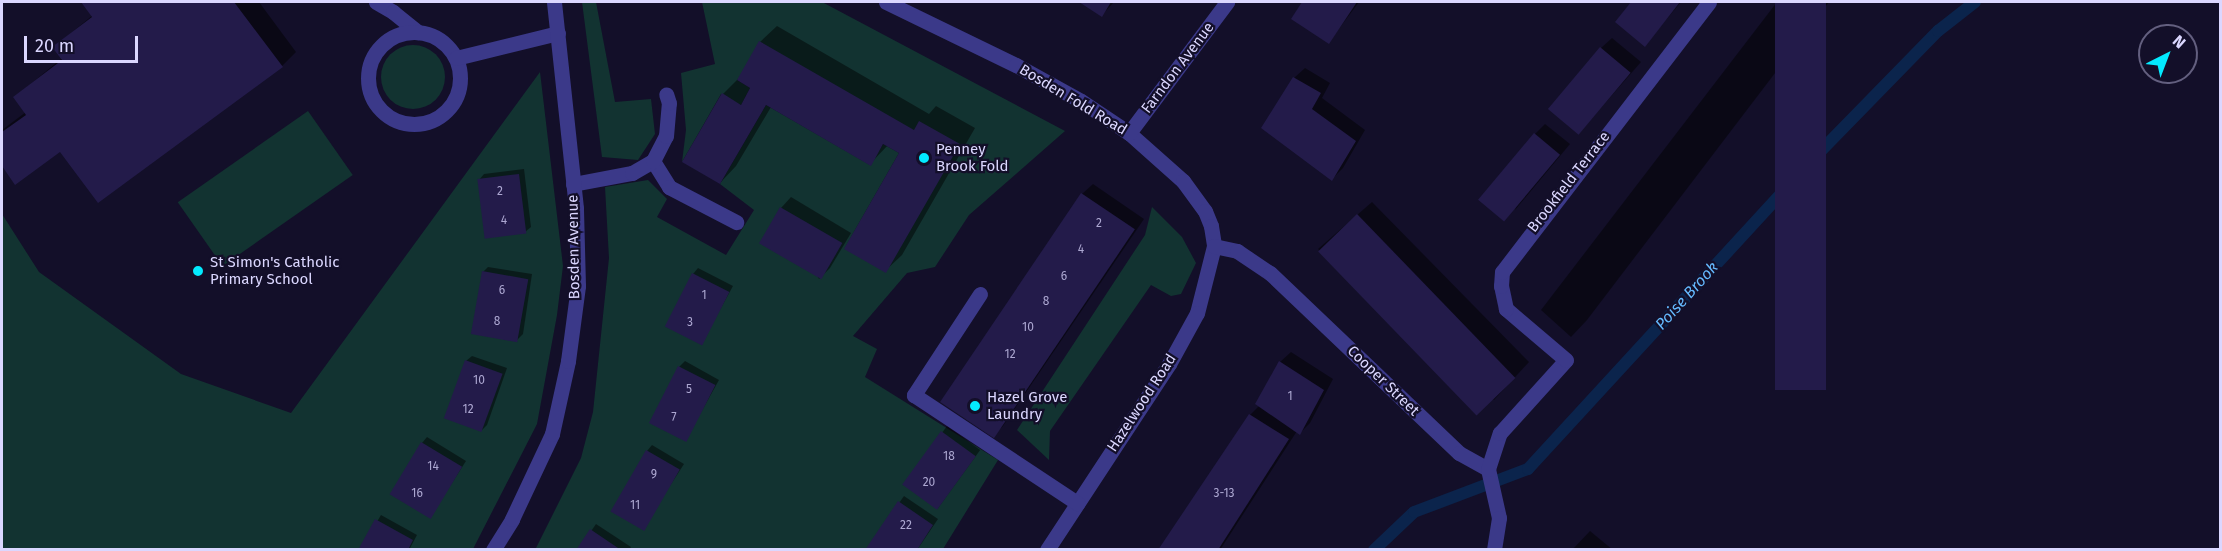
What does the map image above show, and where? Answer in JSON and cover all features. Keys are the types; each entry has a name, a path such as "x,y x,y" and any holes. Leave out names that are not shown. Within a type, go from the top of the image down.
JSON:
{"street":[{"path":"376,2 418,32"},
{"name":"Bosden Avenue","path":"493,549 512,519 552,434 568,361 578,286 573,184 554,2"},
{"name":"Bosden Fold Road","path":"886,2 1016,65 1081,102 1129,133 1183,181 1205,211 1211,226 1214,246"},
{"name":"Farndon Avenue","path":"1129,133 1227,2"},
{"name":"Brookfield Terrace","path":"1488,469 1500,433 1566,360 1506,309 1501,285 1502,272 1709,2"},
{"path":"418,32 434,36 447,45 456,58 460,74 459,89 453,104 442,115 428,123 412,125 398,122 385,115 369,90 368,75 371,61 378,48 403,33 418,32"},
{"path":"456,58 558,33"},
{"path":"573,184 632,173 653,161 666,136 669,103 666,94"},
{"path":"653,161 669,187 736,222"},
{"name":"Cooper Street","path":"1214,246 1237,251 1270,273 1459,453 1488,469"},
{"name":"Hazelwood Road","path":"1047,549 1169,364 1197,313 1214,246"},
{"path":"980,294 914,395 1077,503"},
{"path":"1488,469 1499,518 1494,549"}],"green space":[{"path":"582,2 596,2 615,102 651,99 655,134 638,160 602,157"},
{"path":"702,2 822,2 1065,131 969,215 935,267 907,273 853,336 877,349 865,377 998,460 943,549 535,550 581,458 593,412 609,258 605,187 648,180 667,199 657,217 726,255 754,210 720,184 766,105 870,165 883,144 899,153 844,249 914,130 737,80 750,88 741,105 721,94 682,162 686,130 681,73 715,64"},
{"path":"413,45 431,51 439,59 445,77 439,95 431,103 413,109 395,103 387,95 381,77 387,59 395,51"},
{"path":"540,72 563,266 557,315 537,424 473,549 2,549 2,214 39,272 181,374 291,413"},
{"path":"308,111 353,175 222,266 178,202"},
{"path":"1152,207 1182,237 1196,263 1181,294 1171,296 1151,285 1050,431 1049,460 1017,430 1145,235"}],"building":[{"path":"81,2 234,2 283,67 98,203 60,152 15,185 2,166 2,132 26,115 13,97 62,60 52,47 92,17"},
{"path":"1079,2 1111,2 1102,17"},
{"path":"1302,2 1357,2 1329,44 1291,19"},
{"path":"1631,2 1680,2 1645,47 1615,22"},
{"path":"1775,2 1826,2 1826,390 1775,390"},
{"name":"Penney Brook Fold","path":"759,41 914,130 919,121 960,144 886,273 844,249 899,153 883,144 871,166 766,105 720,184 682,162 722,93 741,105 750,88 737,80"},
{"path":"1600,47 1631,73 1579,135 1548,109"},
{"path":"1293,77 1321,93 1312,109 1356,141 1332,181 1261,128"},
{"path":"1534,133 1560,155 1504,222 1478,200"},
{"path":"519,174 526,234 485,239 477,179"},
{"path":"1081,193 1135,229 994,438 940,402"},
{"path":"780,207 842,243 821,279 759,243"},
{"path":"1357,214 1515,378 1477,416 1318,252"},
{"path":"482,271 528,279 517,342 471,334"},
{"path":"692,273 729,292 702,346 665,326"},
{"path":"465,360 503,374 481,432 444,418"},
{"path":"1279,361 1324,390 1300,435 1255,404"},
{"path":"678,366 715,385 686,442 649,423"},
{"path":"1249,414 1289,439 1218,550 1158,550"},
{"path":"941,431 976,456 937,510 902,484"},
{"path":"421,442 462,467 431,519 390,494"},
{"path":"646,450 680,469 644,531 610,511"},
{"path":"898,501 933,525 917,550 865,550"},
{"path":"375,519 413,540 408,550 358,550"},
{"path":"590,529 621,550 576,550"}],"waterway":[{"name":"Poise Brook","path":"1374,550 1414,512 1528,469 1809,163 1938,31 1975,2"}],"place":[{"name":"Penney Brook Fold","path":"924,158"},
{"name":"St Simon's Catholic Primary School","path":"198,271"},
{"name":"Hazel Grove Laundry","path":"975,406"}]}
